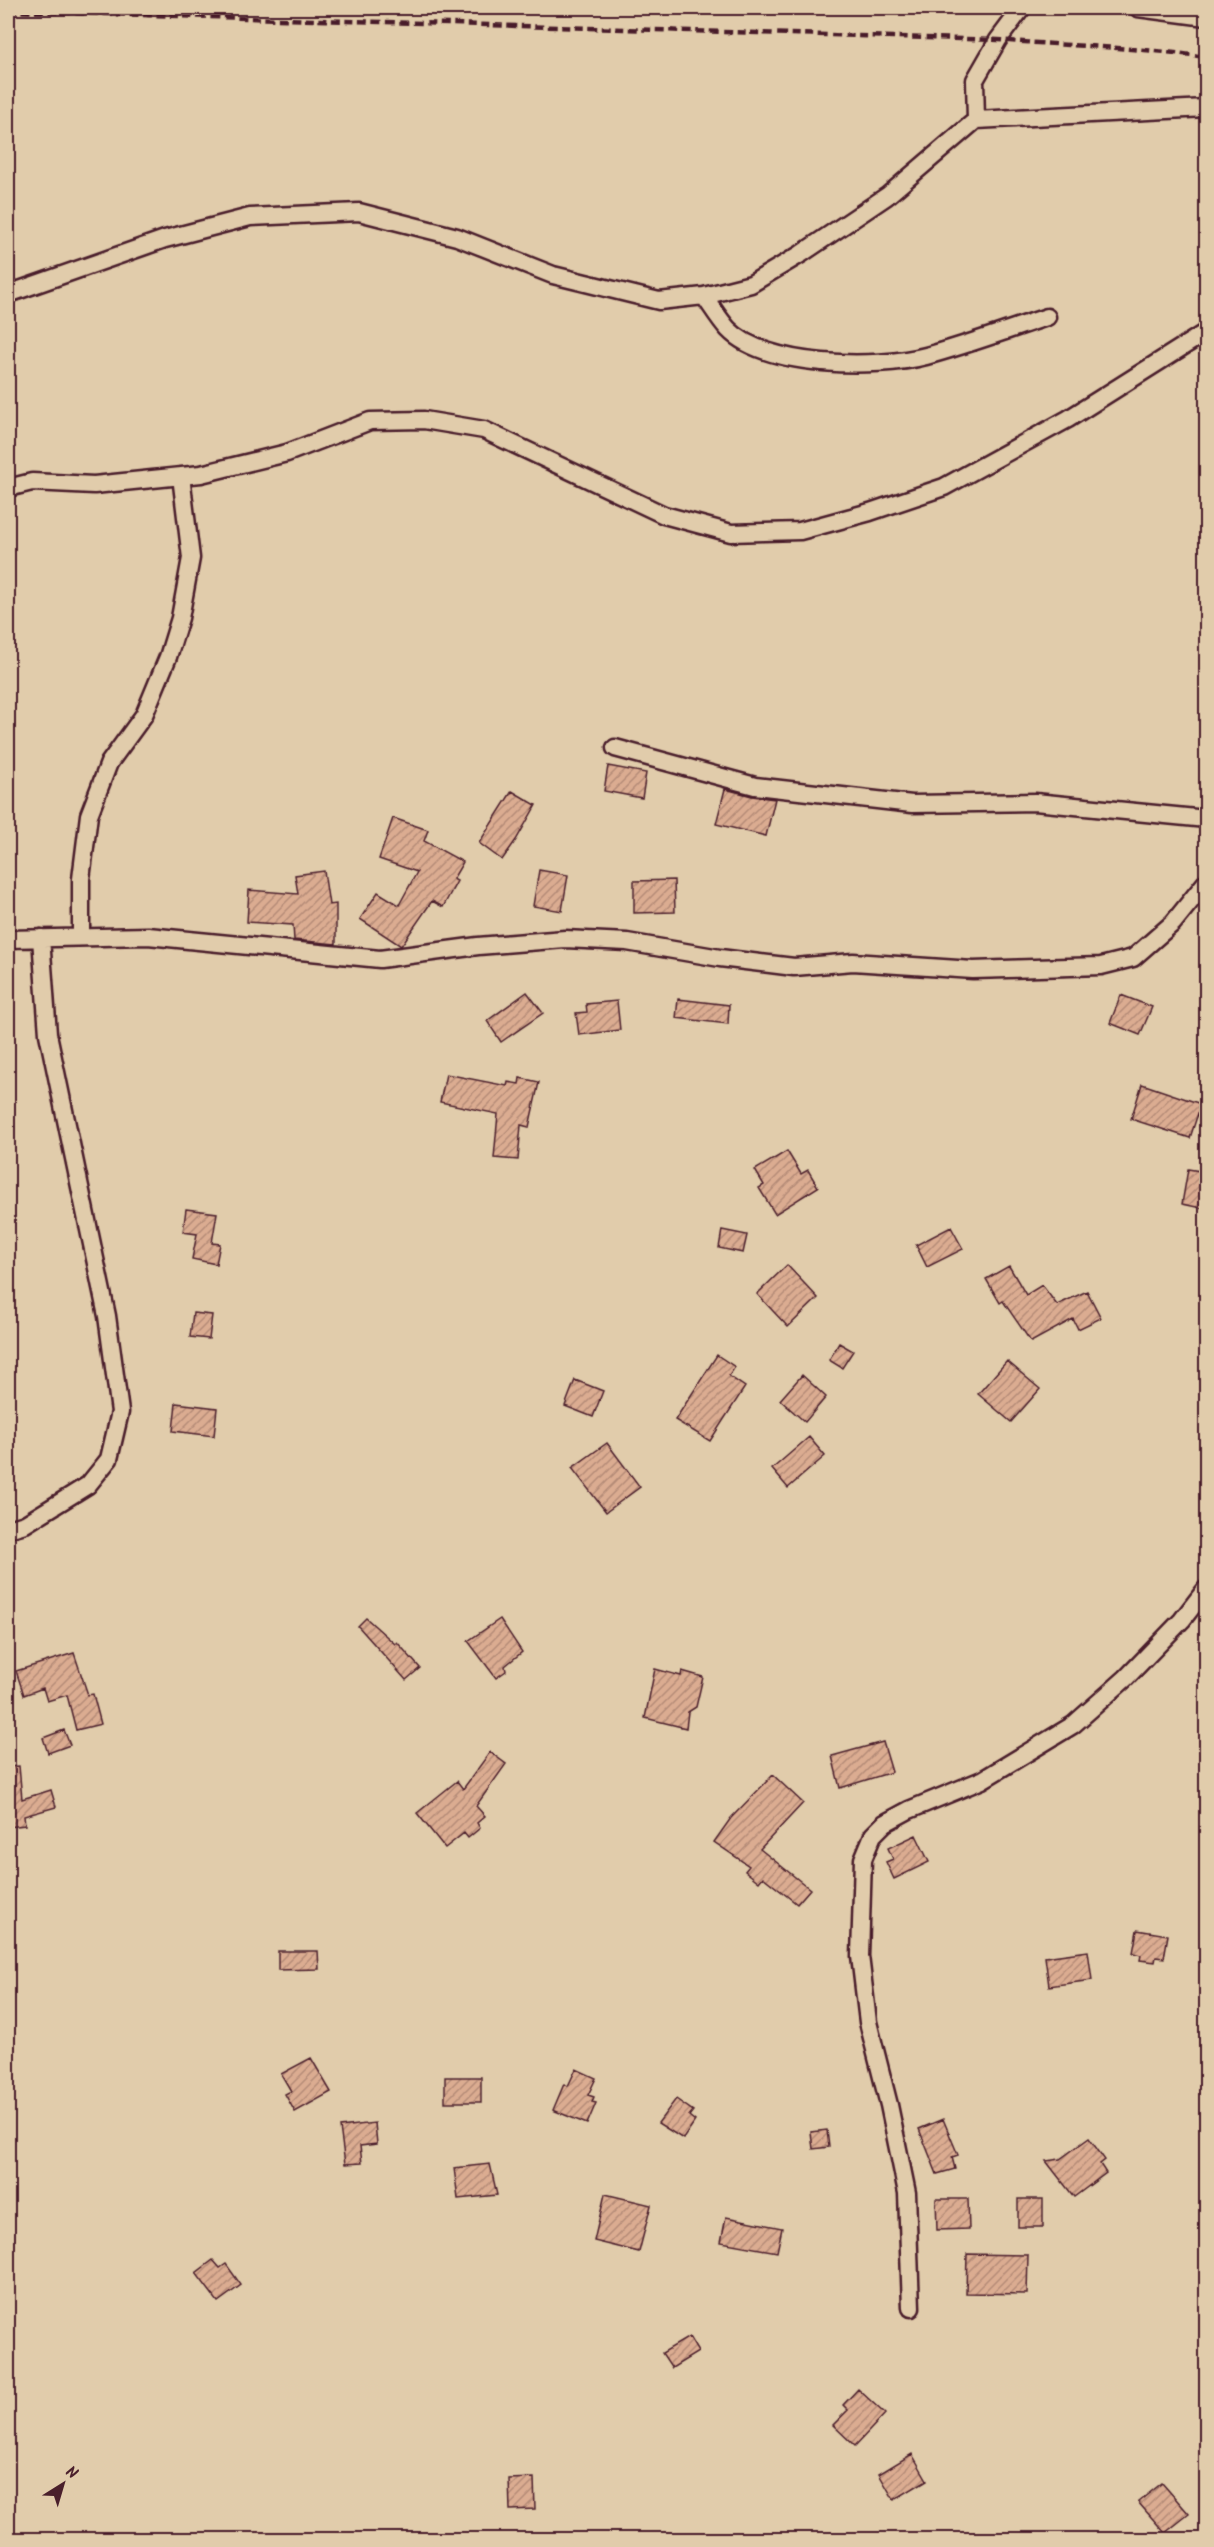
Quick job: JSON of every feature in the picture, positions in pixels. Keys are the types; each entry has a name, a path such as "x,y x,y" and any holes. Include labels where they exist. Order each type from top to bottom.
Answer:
{"street":[{"path":"976,120 975,80 998,40 1022,8"},
{"path":"1138,8 1206,17"},
{"path":"8,294 165,239 250,217 359,212 457,237 553,276 659,301 704,296 751,284 801,254 888,196 976,120 1206,108"},
{"path":"704,296 729,330 760,349 801,361 875,364 924,357 1047,316"},
{"path":"8,488 32,482 94,484 201,474 287,453 370,421 424,420 484,430 664,515 731,532 800,531 870,512 944,487 1068,419 1206,332"},
{"path":"81,937 81,879 89,815 109,764 144,715 168,657 180,618 191,558 181,476"},
{"path":"615,748 755,786 912,804 1035,802 1206,819"},
{"path":"8,939 148,936 380,959 478,946 565,939 627,942 720,958 794,967 853,962 973,970 1101,966 1133,958 1173,923 1206,882"},
{"path":"8,1529 25,1524 88,1485 109,1459 120,1412 107,1316 48,1034 42,938"},
{"path":"911,2308 907,2193 889,2105 868,2022 860,1956 863,1859 873,1834 885,1822 982,1780 1073,1725 1126,1678 1182,1620 1206,1589"}],"building":[{"path":"608,766 646,773 642,798 604,791"},
{"path":"725,789 775,799 766,836 716,824"},
{"path":"512,791 536,805 502,860 479,843"},
{"path":"393,818 428,830 424,841 463,862 453,879 457,881 443,907 432,901 401,946 360,919 378,892 399,905 417,872 379,859"},
{"path":"539,870 568,875 562,911 533,906"},
{"path":"324,871 329,905 336,904 336,944 294,940 293,925 247,922 249,890 298,894 295,875"},
{"path":"674,880 675,912 634,913 634,881"},
{"path":"527,992 543,1013 501,1042 487,1021"},
{"path":"1121,995 1152,1007 1140,1035 1110,1023"},
{"path":"678,999 729,1005 728,1024 676,1018"},
{"path":"617,1001 620,1030 579,1035 576,1013 587,1012 586,1004"},
{"path":"446,1074 507,1086 508,1082 519,1084 520,1078 539,1082 529,1127 521,1125 518,1160 494,1158 498,1114 440,1102"},
{"path":"1142,1084 1201,1104 1190,1138 1131,1119"},
{"path":"787,1151 801,1174 808,1170 818,1187 775,1214 759,1188 764,1185 755,1170"},
{"path":"1188,1169 1206,1172 1206,1209 1182,1204"},
{"path":"186,1209 217,1213 212,1243 220,1244 216,1264 192,1259 197,1234 183,1232"},
{"path":"951,1227 963,1249 927,1267 916,1245"},
{"path":"722,1230 747,1235 743,1253 719,1248"},
{"path":"787,1265 818,1298 788,1327 757,1294"},
{"path":"1009,1266 1026,1295 1042,1285 1057,1305 1087,1291 1101,1318 1078,1329 1073,1319 1031,1342 1003,1301 1000,1303 986,1279"},
{"path":"193,1313 212,1315 209,1339 190,1337"},
{"path":"839,1343 853,1351 842,1368 829,1360"},
{"path":"717,1355 735,1367 729,1376 745,1387 710,1441 675,1420"},
{"path":"1007,1361 1040,1389 1011,1422 978,1394"},
{"path":"802,1375 826,1397 805,1422 780,1400"},
{"path":"575,1380 603,1391 593,1417 565,1406"},
{"path":"176,1403 217,1408 214,1436 173,1431"},
{"path":"809,1437 825,1456 788,1488 772,1469"},
{"path":"607,1443 640,1487 606,1512 572,1468"},
{"path":"366,1618 395,1644 397,1642 420,1668 406,1680 358,1626"},
{"path":"500,1619 522,1652 505,1666 506,1671 496,1678 468,1641"},
{"path":"74,1653 88,1695 93,1694 101,1724 76,1730 67,1695 47,1701 43,1688 24,1695 16,1671"},
{"path":"655,1669 681,1676 682,1671 703,1677 696,1707 688,1712 686,1728 645,1718"},
{"path":"64,1730 70,1745 48,1753 43,1738"},
{"path":"883,1742 892,1772 840,1788 832,1756"},
{"path":"490,1752 506,1764 476,1806 485,1816 477,1823 480,1828 468,1838 464,1833 445,1848 417,1813 457,1781 463,1789"},
{"path":"19,1766 22,1799 51,1790 56,1807 24,1816 25,1825 8,1827 8,1767"},
{"path":"773,1775 803,1803 760,1849 810,1889 797,1904 763,1877 759,1882 745,1871 749,1866 714,1842 731,1818"},
{"path":"916,1835 929,1862 894,1879 886,1862 893,1859 888,1848"},
{"path":"1137,1930 1168,1935 1164,1958 1156,1957 1155,1962 1140,1960 1141,1955 1133,1953"},
{"path":"278,1951 318,1951 319,1969 278,1970"},
{"path":"1088,1951 1092,1980 1049,1986 1045,1957"},
{"path":"311,2058 331,2092 295,2112 285,2094 291,2091 281,2074"},
{"path":"576,2069 596,2078 588,2095 594,2097 592,2102 596,2103 587,2124 553,2110 564,2084 568,2086"},
{"path":"445,2077 481,2077 481,2102 445,2102"},
{"path":"676,2099 693,2111 689,2116 695,2121 683,2139 658,2123"},
{"path":"943,2119 958,2155 952,2157 955,2169 937,2174 919,2129"},
{"path":"375,2123 377,2144 360,2146 362,2163 345,2164 340,2127"},
{"path":"827,2130 829,2147 813,2149 811,2132"},
{"path":"1089,2138 1105,2160 1100,2164 1106,2173 1074,2197 1046,2161 1060,2159"},
{"path":"490,2164 497,2195 458,2199 454,2168"},
{"path":"605,2194 651,2205 639,2252 594,2241"},
{"path":"936,2199 968,2199 969,2229 937,2230"},
{"path":"1018,2199 1043,2199 1043,2227 1018,2227"},
{"path":"726,2217 782,2228 777,2252 721,2242"},
{"path":"967,2254 1028,2255 1027,2294 966,2293"},
{"path":"213,2260 220,2268 226,2264 241,2285 218,2302 196,2273"},
{"path":"689,2337 698,2352 672,2368 662,2353"},
{"path":"858,2389 885,2414 855,2446 833,2425 848,2410 843,2405"},
{"path":"912,2454 927,2480 894,2500 879,2474"},
{"path":"534,2478 535,2509 510,2510 509,2479"},
{"path":"1162,2483 1189,2514 1165,2533 1138,2502"}],"railway":[{"path":"8,11 998,40 1206,57"}]}
